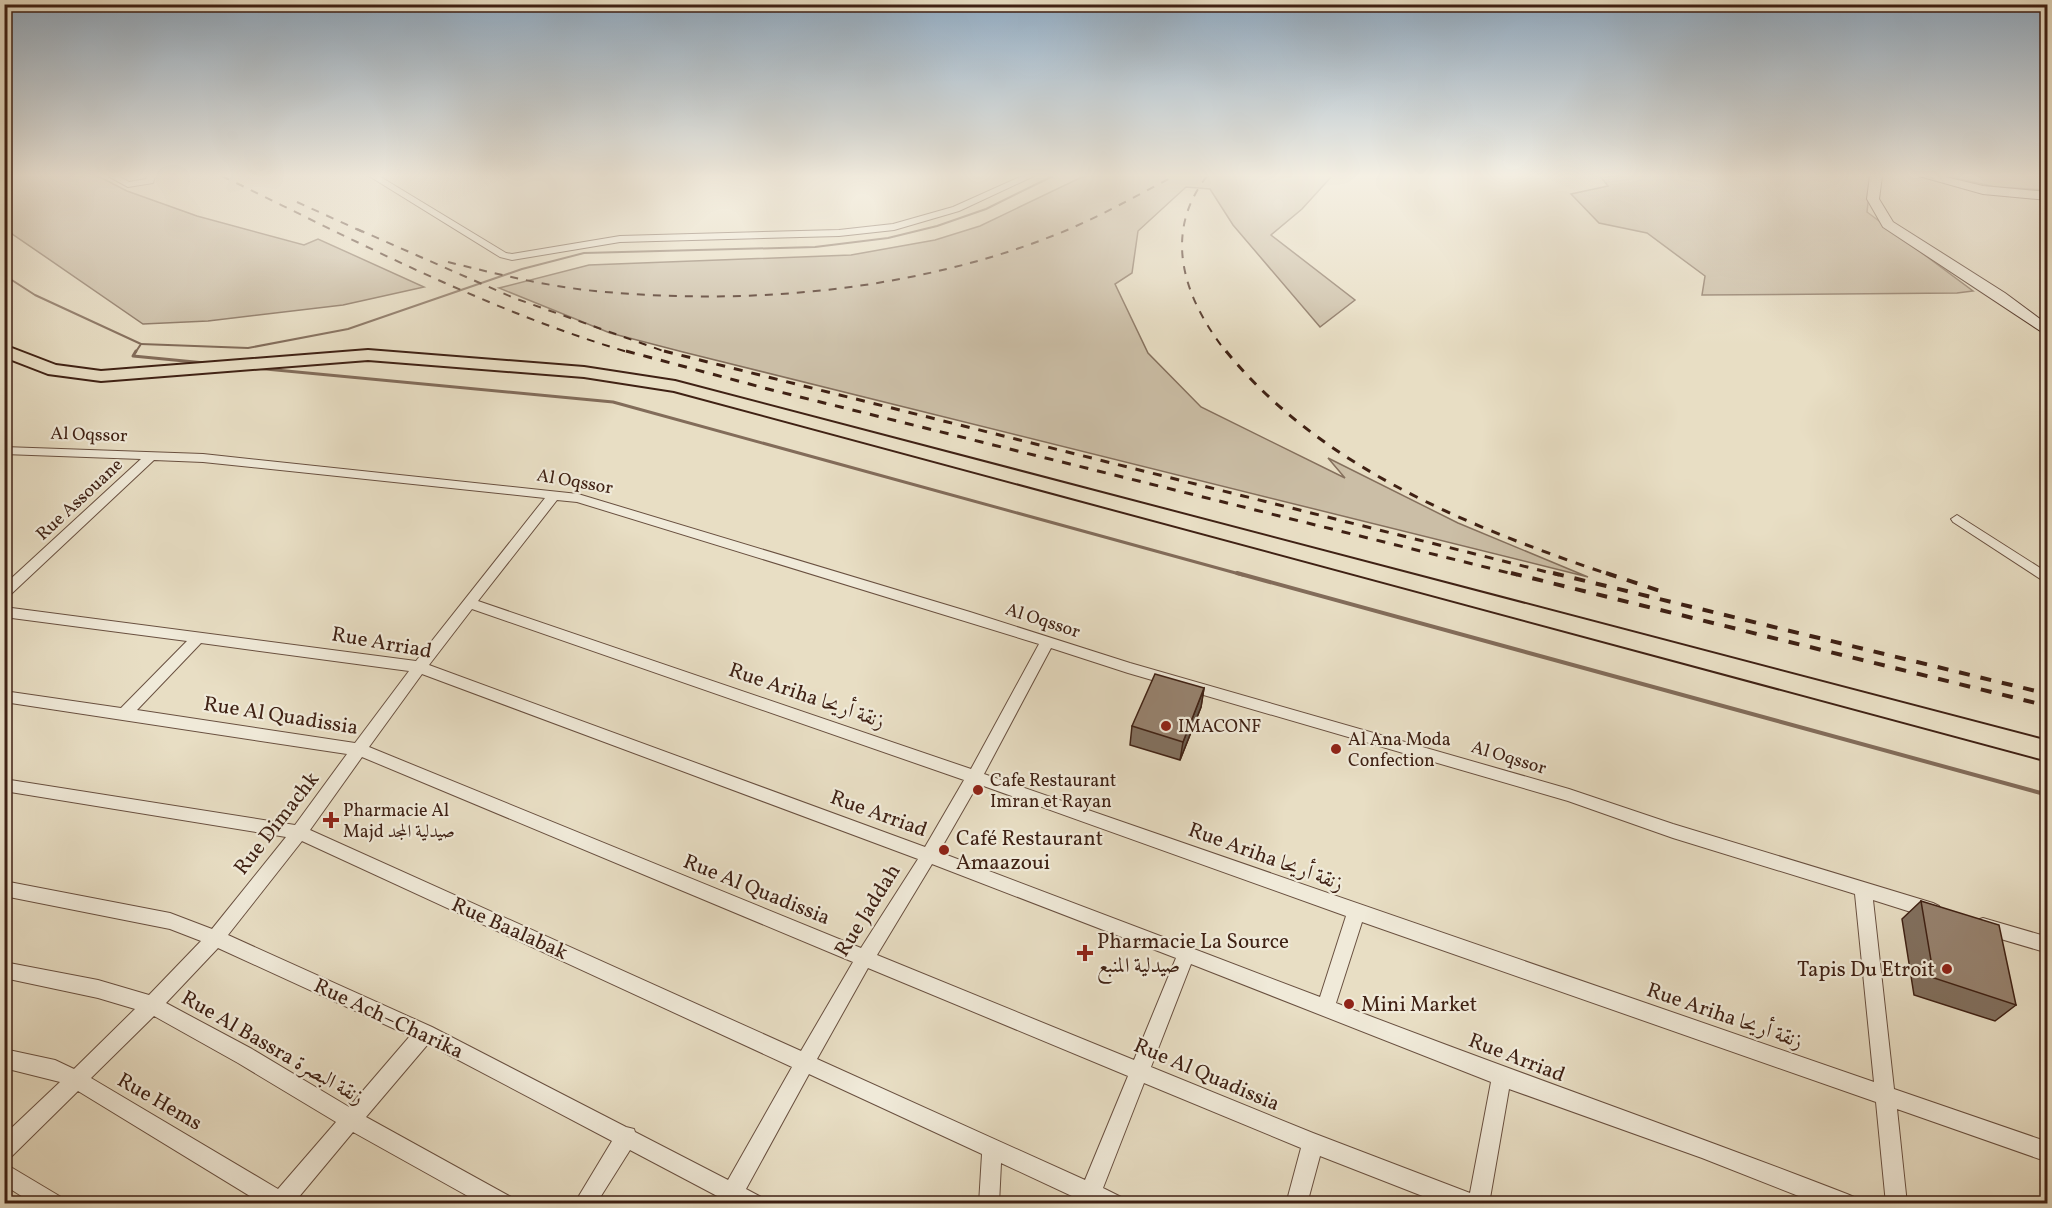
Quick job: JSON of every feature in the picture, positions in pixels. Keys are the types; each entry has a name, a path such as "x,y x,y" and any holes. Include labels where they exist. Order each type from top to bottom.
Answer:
{"main road":[{"path":"4,350 31,363 83,375 118,376 319,357 368,355 434,358 584,372 675,386 2048,751"}],"street":[{"path":"466,232 503,255 526,256 620,239 838,232"},
{"path":"1901,232 2000,296 2048,332"},
{"name":"Al Oqssor","path":"4,450 203,458 315,468 578,498 1182,684 1400,744 1569,795 1673,831 1948,916"},
{"name":"Rue Assouane","path":"4,592 151,456"},
{"name":"Rue Dimachk","path":"4,1150 152,1005 215,938 299,832 419,667 554,496"},
{"path":"1957,519 2048,580"},
{"name":"Rue Ariha زنقة أريحا","path":"469,603 973,776 1356,912 2048,1152"},
{"name":"Rue Arriad","path":"4,612 419,667 1187,951 1502,1077 1702,1148 1847,1203"},
{"path":"124,714 198,637"},
{"name":"Rue Jaddah","path":"729,1198 865,958 929,855 1017,702 1048,641"},
{"name":"Rue Al Quadissia","path":"4,696 360,750 1313,1143 1471,1203"},
{"name":"Rue Baalabak","path":"4,785 299,832 1114,1203"},
{"name":"Rue Ach–Charika","path":"4,888 170,921 215,938 425,1033 627,1136 729,1198 754,1203"},
{"path":"1863,888 1897,1203"},
{"path":"1326,1007 1356,912"},
{"path":"1970,922 2048,945"},
{"path":"1091,1192 1187,951"},
{"name":"Rue Al Bassra زنقة البصرة","path":"4,970 98,989 152,1005 245,1056 349,1119 504,1203"},
{"path":"281,1203 349,1119 425,1033"},
{"name":"Rue Hems","path":"4,1058 34,1064 77,1080 281,1203"},
{"path":"1478,1203 1502,1077"},
{"path":"584,1203 627,1136"},
{"path":"1296,1203 1313,1143"},
{"path":"989,1203 992,1149"},
{"path":"4,1173 54,1203"}],"shaded area":[{"path":"10,232 257,232 304,245 318,239 424,287 343,305 208,321 143,324"},
{"path":"960,232 1138,232 1132,273 1115,284 1148,353 1201,407 1345,478 1328,458 1458,523 1588,577 610,333 499,288 589,265 851,255 935,240"},
{"path":"1239,232 1274,232 1271,235 1355,300 1320,327"},
{"path":"1644,232 1894,232 1973,291 1702,295 1705,276"}],"building":[{"name":"IMACONF","path":"1155,674 1204,688 1183,742 1132,726"},
{"path":"1921,901 1999,925 2016,1005 1934,978"}],"waterway":[{"path":"141,344 248,348 348,329 522,269 584,253 815,247 888,238 911,232"},
{"path":"4,275 35,295 141,344"},
{"path":"135,353 141,344"},
{"path":"136,351 133,356 205,363"},
{"path":"255,368 613,402 1243,575"},
{"path":"1237,573 2048,795"}],"railway":[{"path":"339,232 474,296 578,336 631,353"},
{"path":"365,232 514,298 669,353"},
{"path":"448,262 558,286 595,291 653,295 772,295 890,281 948,269 1005,253 1062,232"},
{"path":"1184,232 1184,267 1190,289 1212,333 1227,353"},
{"path":"626,351 768,389 1517,575"},
{"path":"664,351 1559,575"},
{"path":"1226,351 1264,393 1307,429 1353,461 1402,490 1506,537 1611,575"},
{"path":"1511,573 2048,706"},
{"path":"1553,573 2048,694"},
{"path":"1606,573 1660,591"}],"place":[{"name":"IMACONF","path":"1166,726"},
{"name":"Al Ana Moda Confection","path":"1336,749"},
{"name":"Cafe Restaurant Imran et Rayan","path":"978,790"},
{"name":"Pharmacie Al Majd صيدلية المجد","path":"331,820"},
{"name":"Café Restaurant Amaazoui","path":"944,850"},
{"name":"Pharmacie La Source صيدلية المنبع","path":"1085,953"},
{"name":"Tapis Du Etroit","path":"1947,969"},
{"name":"Mini Market","path":"1349,1004"}]}
